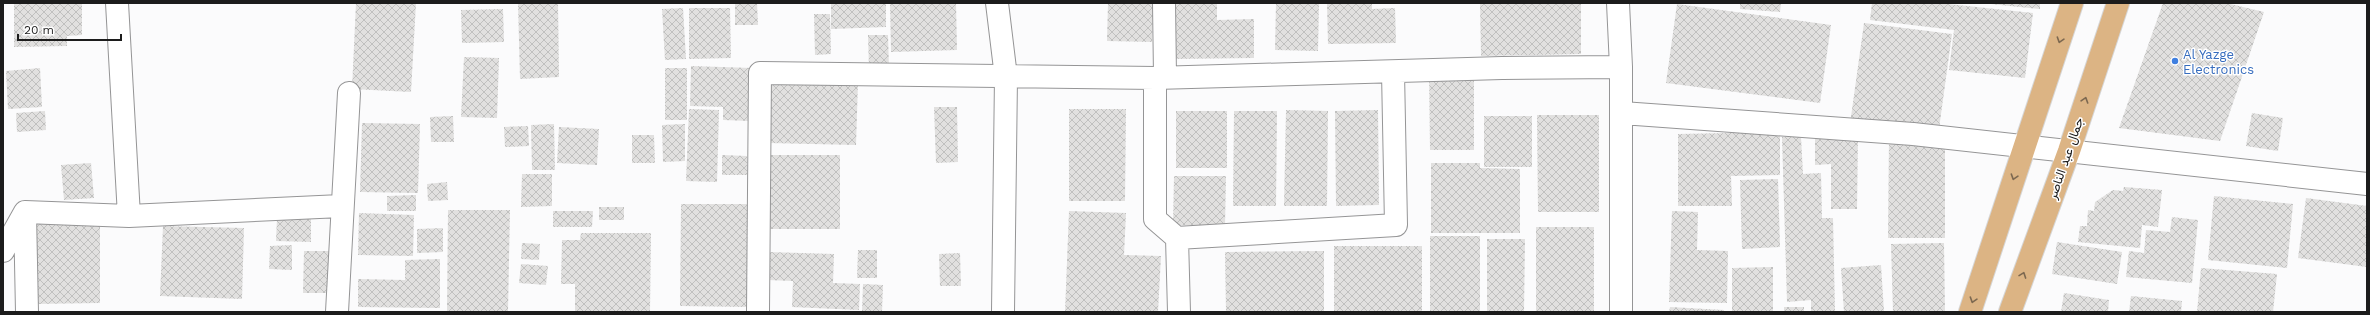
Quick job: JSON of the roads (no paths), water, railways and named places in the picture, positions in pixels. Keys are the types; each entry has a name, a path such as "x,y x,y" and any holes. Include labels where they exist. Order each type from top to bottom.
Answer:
{"main road":[{"path":"1970,312 2072,3"},
{"name":"جمال عبد الناصر","path":"2010,312 2069,151 2118,3"}],"street":[{"path":"117,3 129,216"},
{"path":"997,3 1006,77 1003,312"},
{"path":"1164,3 1155,219 1177,238 1396,226 1393,72"},
{"path":"1618,3 1622,113 1621,312"},
{"path":"758,312 760,74 1160,77 1502,68 1621,68"},
{"path":"337,312 341,206 349,92"},
{"path":"1622,113 1913,134 2367,184"},
{"path":"25,212 129,216 341,206"},
{"path":"3,251 25,212"},
{"path":"25,212 27,312"},
{"path":"1177,238 1180,312"}],"place":[{"name":"Al Yazge Electronics","path":"2175,61"}]}
